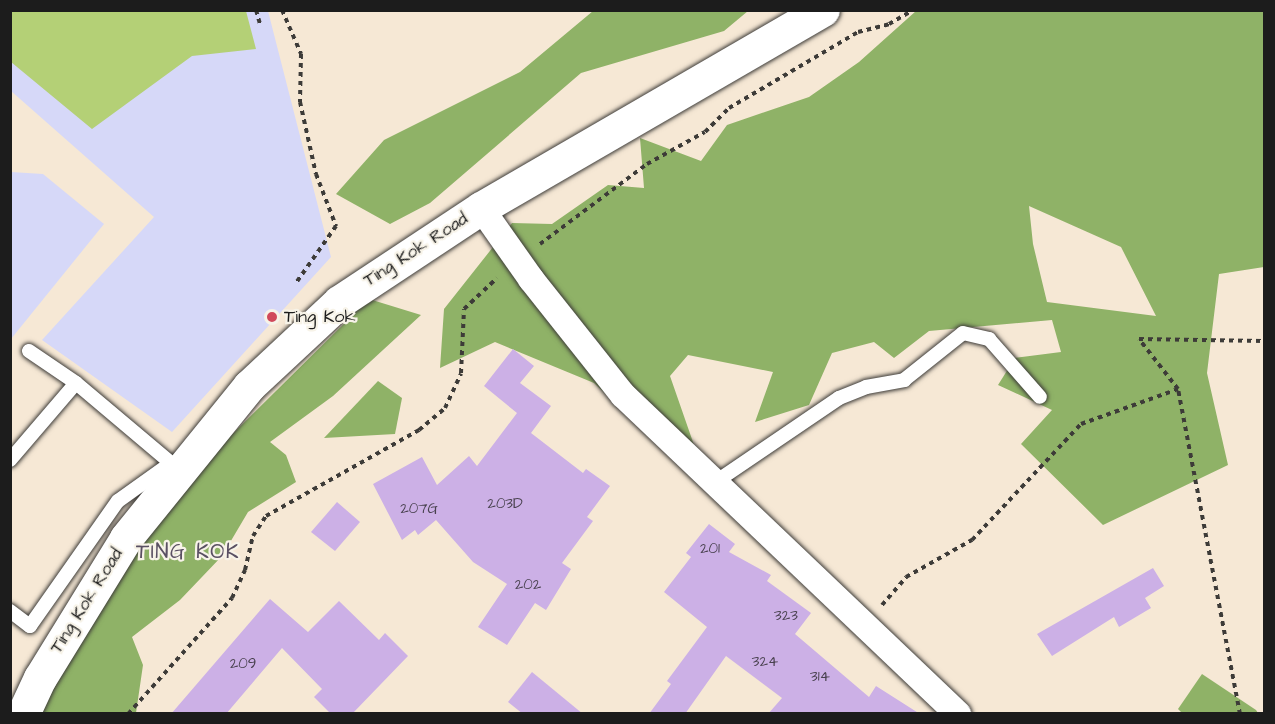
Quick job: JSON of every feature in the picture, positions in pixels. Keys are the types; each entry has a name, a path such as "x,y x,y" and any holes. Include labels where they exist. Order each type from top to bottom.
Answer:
{"main road":[{"name":"Ting Kok Road","path":"23,714 40,678 126,538 175,466 249,386 339,302 481,208 823,10"}],"street":[{"path":"481,208 518,260 623,395 958,714"}],"lane":[{"path":"714,483 839,398 854,391 903,380 963,333 989,339 1040,397"},
{"path":"10,611 30,626 118,501 175,466 76,383 29,351"},
{"path":"10,460 76,383"}],"path":[{"path":"256,10 260,24"},
{"path":"282,10 301,54 300,102 316,174 336,226 296,284"},
{"path":"128,714 232,598 245,570 253,536 266,516 419,430 445,408 461,373 464,309 518,260 647,165 705,132 729,108 858,32 889,24 913,10"},
{"path":"1240,714 1178,389 1139,339 1264,341"},
{"path":"865,623 906,577 972,540 1081,424 1178,389"}],"shaded area":[{"path":"11,11 268,11 331,257 172,432 42,340 154,217 11,91"},
{"path":"11,172 43,174 104,224 11,339"}],"green space":[{"path":"10,11 246,11 256,49 192,56 92,129 11,62"},
{"path":"593,11 748,11 724,31 581,73 430,203 390,224 336,194 384,140 520,72"},
{"path":"916,11 1264,11 1264,267 1219,274 1207,373 1228,465 1103,525 1021,444 1052,410 998,385 1015,358 1061,352 1052,320 929,331 894,358 874,342 832,353 809,405 755,422 773,372 688,355 670,376 694,445 685,469 594,383 495,342 440,368 444,309 512,223 552,224 608,185 644,188 640,138 701,161 727,125 809,97 859,62","holes":["1029,206 1121,247 1156,316 1047,302 1033,244"]},
{"path":"369,299 421,315 333,396 270,442 286,455 296,482 248,512 222,556 180,600 132,637 143,665 136,713 34,713 79,618 101,611 114,583 188,478"},
{"path":"378,381 402,398 395,434 324,438"},
{"path":"1202,674 1258,713 1182,713 1178,709"}],"building":[{"path":"513,349 534,366 520,383 551,406 531,433 583,473 586,469 610,486 587,517 593,521 562,563 571,569 546,610 535,603 507,645 478,627 507,584 473,562 436,520 418,535 415,530 402,540 373,484 422,457 437,485 469,456 477,466 517,413 484,386"},
{"path":"337,502 360,522 335,551 311,532"},
{"path":"709,524 735,544 729,552 771,575 767,581 811,613 795,634 869,697 876,686 920,714 768,714 782,698 726,656 685,714 649,714 671,684 667,681 707,627 664,592 691,557 686,553"},
{"path":"1153,568 1164,586 1145,598 1151,608 1119,627 1114,617 1052,656 1037,634"},
{"path":"270,599 308,632 339,601 379,640 385,633 408,656 352,714 331,714 314,697 322,689 282,648 226,714 171,714"},
{"path":"532,672 583,714 523,714 508,702"}],"place":[{"name":"Ting Kok","path":"272,317"}],"district":[{"name":"TING KOK","path":"188,552"}]}
